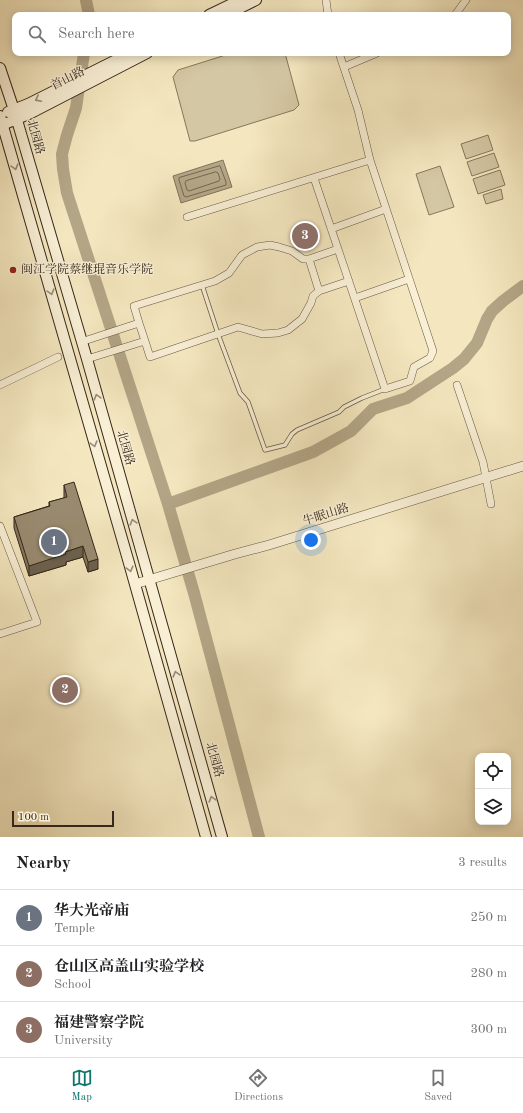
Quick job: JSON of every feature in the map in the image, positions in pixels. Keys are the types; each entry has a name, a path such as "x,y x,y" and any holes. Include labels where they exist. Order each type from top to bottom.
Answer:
{"main road":[{"path":"215,12 240,0"},
{"path":"231,12 256,0"},
{"name":"首山路","path":"15,114 29,114 71,93 91,77 125,56"},
{"name":"首山路","path":"1,121 15,114 28,104 73,81 91,77 140,56"},
{"name":"北园路","path":"0,68 86,340 87,359 222,837"},
{"path":"1,121 206,837"},
{"path":"125,550 140,546"},
{"path":"145,621 160,617"}],"street":[{"path":"326,0 328,12"},
{"path":"456,12 466,0"},
{"path":"314,178 385,389 410,381 414,367 430,358 433,351 370,160 358,110 340,56"},
{"path":"344,67 369,56"},
{"path":"187,217 370,160"},
{"path":"331,229 386,209"},
{"path":"338,249 309,259 303,259 292,251 274,245 257,247 242,255 229,273 215,281 134,306 150,358 238,327 265,334 278,333 288,330 302,319 311,303 313,296 320,291 349,281"},
{"path":"309,259 320,291"},
{"path":"355,298 409,279"},
{"path":"86,340 139,323"},
{"path":"87,359 145,341"},
{"path":"0,385 58,356"},
{"path":"457,385 483,462 491,504"},
{"name":"牛眠山路","path":"134,584 269,545 523,466"},
{"path":"0,526 37,622 0,634"}],"lane":[{"path":"202,285 240,393 248,402 265,450 285,445 292,434 298,430 339,412 344,407 362,398 385,389"}],"shaded area":[{"path":"222,56 286,56 299,105 294,110 195,141 190,141 173,77 178,70"},
{"path":"488,135 493,150 466,159 461,144"},
{"path":"494,153 499,167 472,176 467,162"},
{"path":"440,166 454,207 429,215 416,174"},
{"path":"500,170 505,185 478,194 473,179"},
{"path":"501,189 503,199 486,204 483,195"}],"water":[{"path":"223,160 232,187 181,203 173,176"}],"building":[{"path":"74,482 98,559 88,562 83,546 65,552 66,554 29,566 14,517 50,506 49,502 67,497 64,485"}],"waterway":[{"path":"86,0 88,12"},
{"path":"84,56 76,108 62,154 67,193 168,504 194,593 259,837"},
{"path":"168,504 313,452 351,431 373,409 407,398 453,368 464,359 477,343 492,311 523,286"}],"place":[{"name":"福建警察学院","path":"305,236"},
{"name":"闽江学院蔡继琨音乐学院","path":"13,270"},
{"name":"华大光帝庙","path":"54,542"},
{"name":"仓山区高盖山实验学校","path":"65,690"}]}
